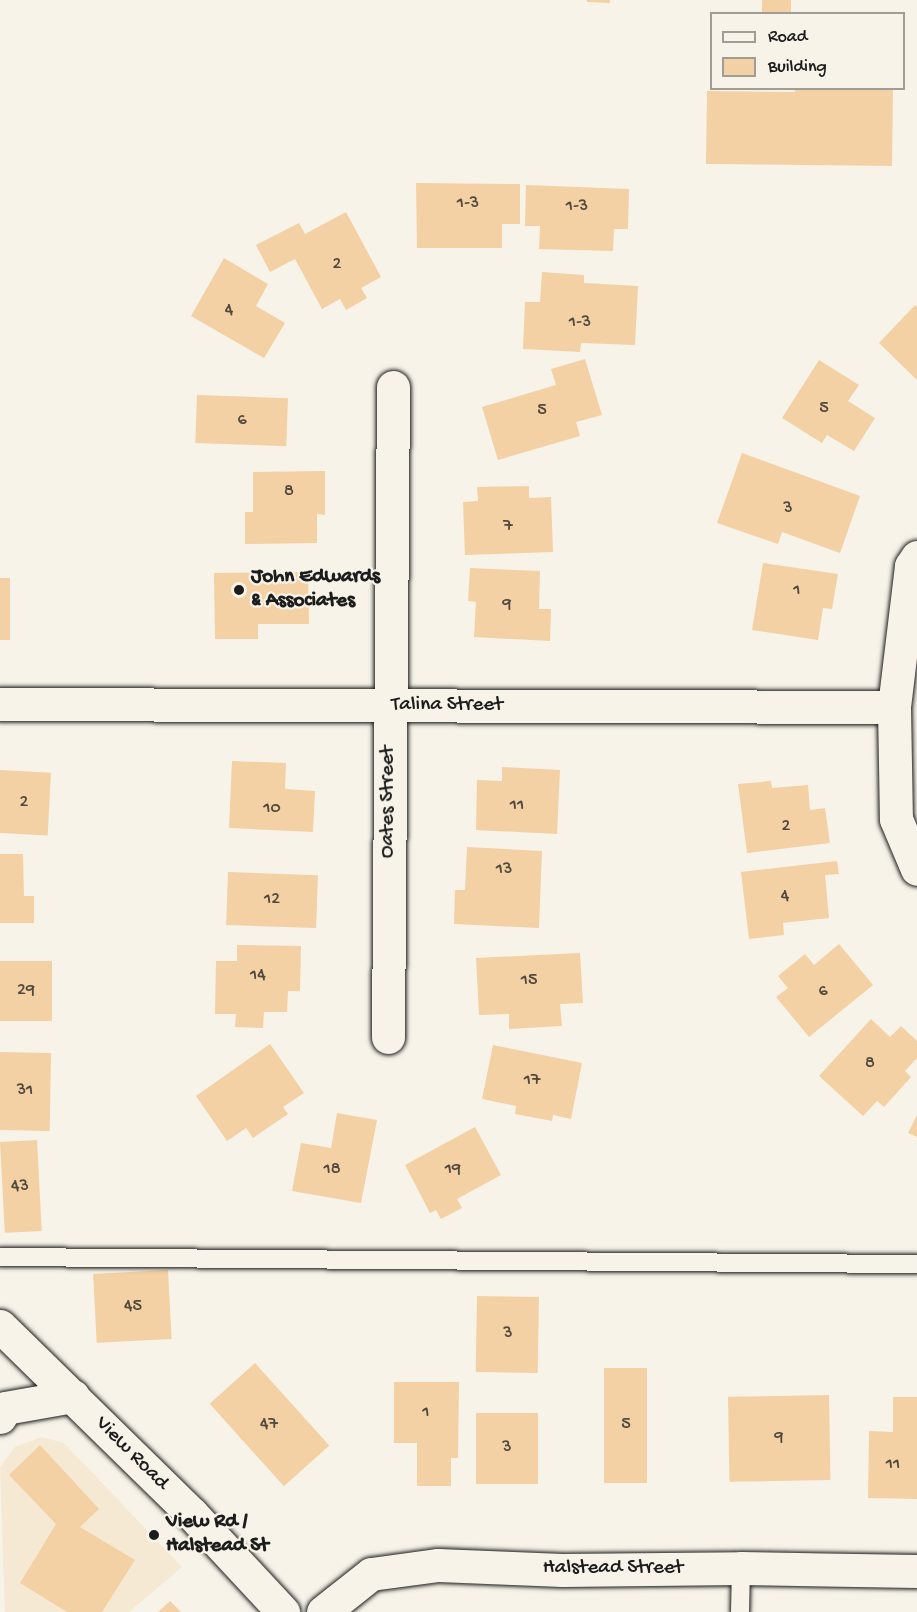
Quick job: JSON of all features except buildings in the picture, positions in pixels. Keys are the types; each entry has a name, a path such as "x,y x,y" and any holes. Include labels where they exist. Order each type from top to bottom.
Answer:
{"street":[{"name":"Oates Street","path":"388,1037 393,387"},
{"path":"917,557 911,566 894,707 896,819 917,869"},
{"name":"Talina Street","path":"0,704 894,707"},
{"name":"View Road","path":"0,1326 192,1514 283,1612"},
{"path":"0,1417 5,1408 73,1396"},
{"name":"Halstead Street","path":"323,1612 371,1574 438,1565 561,1570 741,1568 917,1571"}],"lane":[{"path":"0,1257 917,1264"},
{"path":"740,1612 741,1568"}],"shaded area":[{"path":"42,1437 64,1443 182,1567 129,1612 5,1612 0,1467 15,1447"}],"place":[{"name":"John Edwards & Associates","path":"239,590"},
{"name":"View Rd / Halstead St","path":"154,1535"}]}
